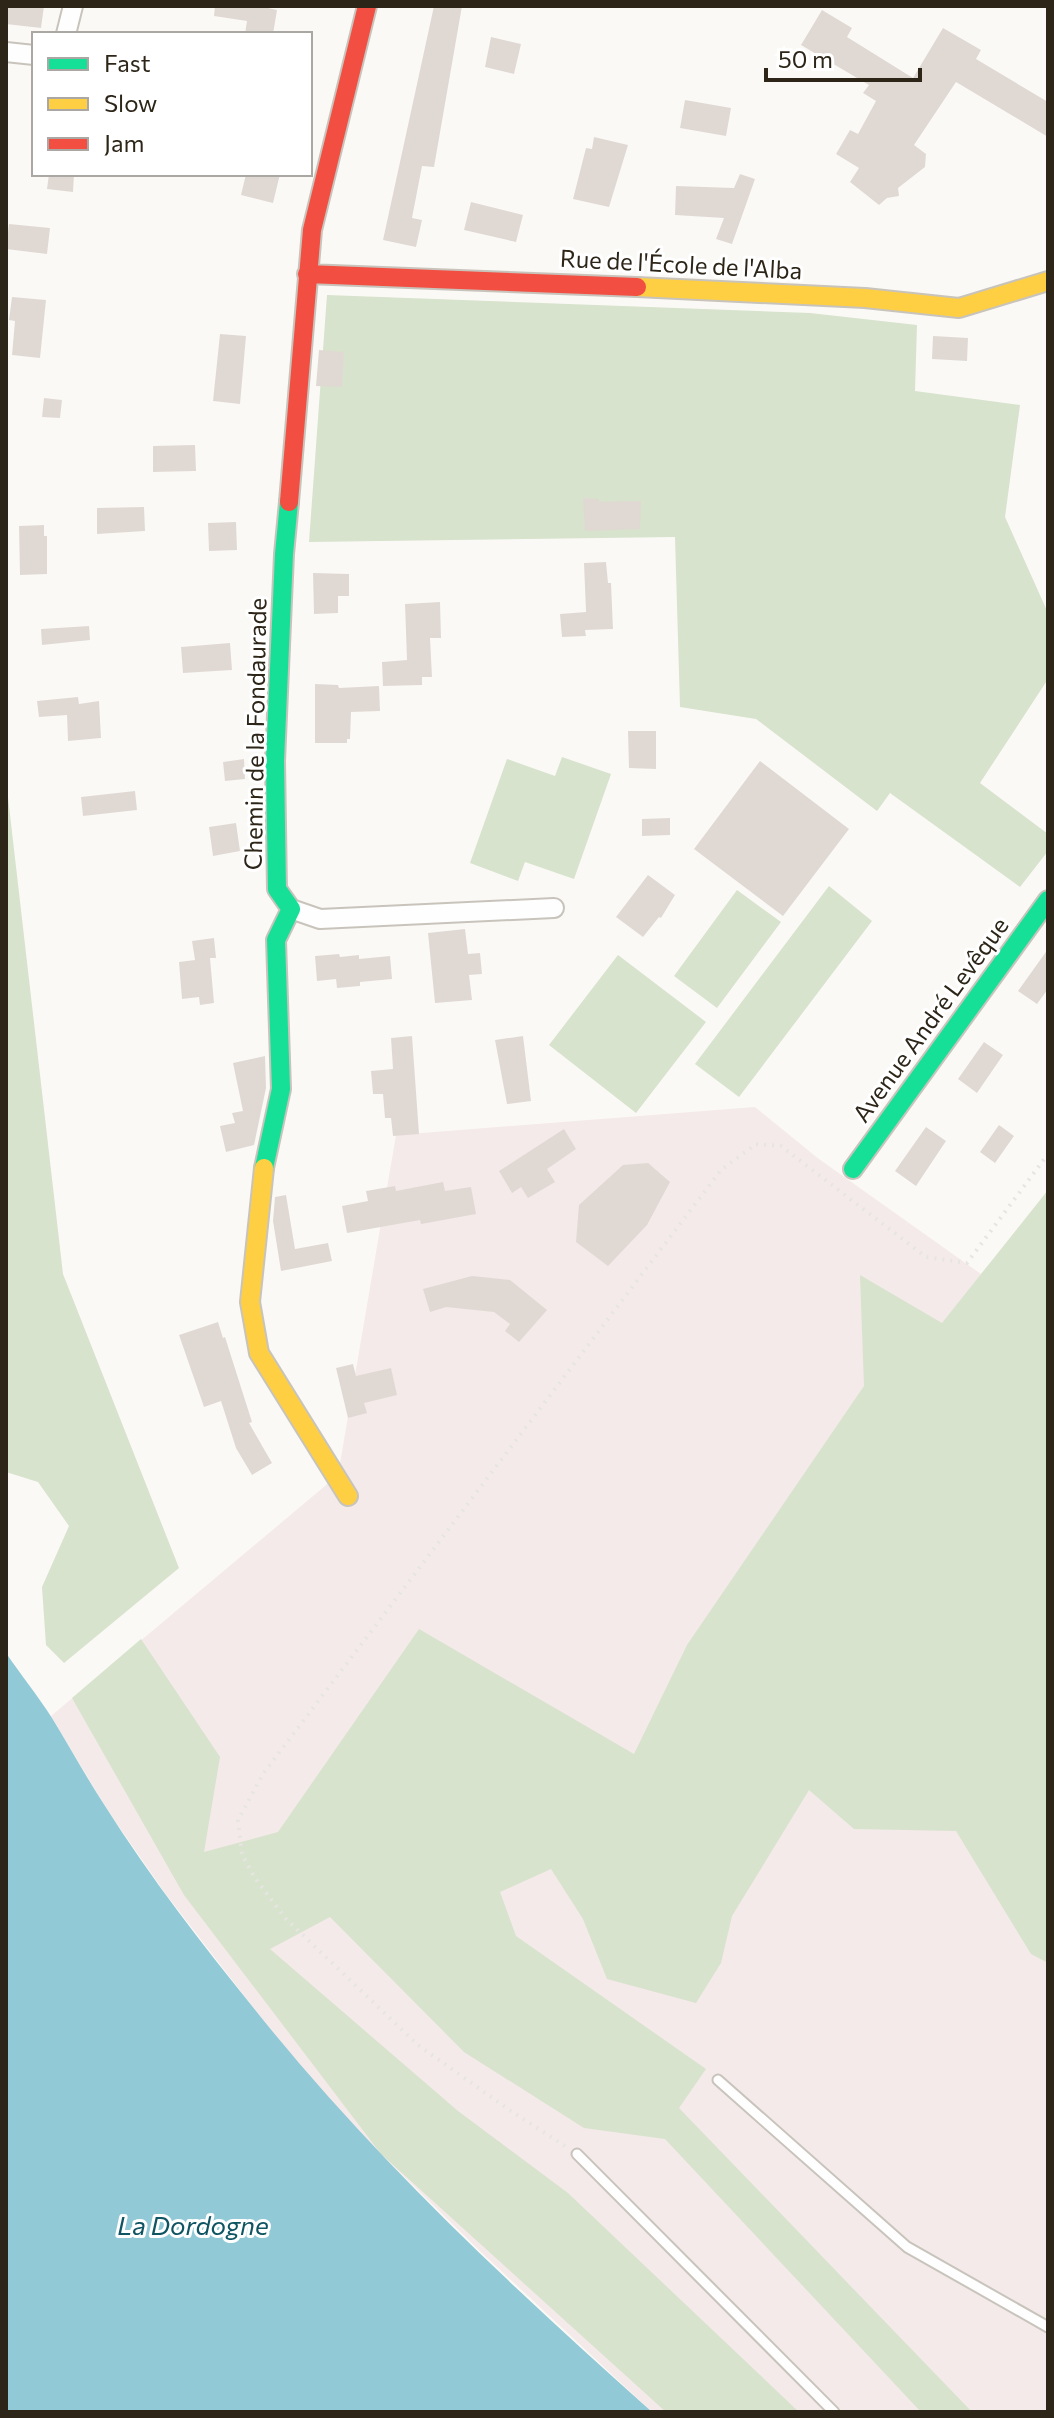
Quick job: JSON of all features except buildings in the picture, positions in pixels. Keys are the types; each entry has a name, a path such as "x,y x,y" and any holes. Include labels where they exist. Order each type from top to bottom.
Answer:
{"street":[{"path":"66,32 73,6"},
{"name":"Chemin de la Fondaurade","path":"291,909 277,889 275,761 284,554 307,274 312,230 367,6"},
{"path":"6,52 32,55"},
{"name":"Rue de l'École de l'Alba","path":"307,274 726,290 865,298 959,308 1048,281"},
{"name":"Avenue André Levêque","path":"853,1169 1048,900"},
{"path":"348,1496 259,1353 250,1302 262,1179 281,1089 276,940 291,909 320,919 554,908"}],"lane":[{"path":"718,2080 907,2247 1048,2327"},
{"path":"577,2154 834,2412"}],"path":[{"path":"577,2154 418,2045 286,1919 242,1855 238,1820 263,1774 721,1170 756,1144 781,1146 926,1257 967,1263 1048,1154"}],"shaded area":[{"path":"755,1107 819,1159 981,1274 1048,1198 1048,2412 652,2412 482,2253 319,2088 165,1893 106,1808 51,1716 338,1475 396,1135"}],"green space":[{"path":"327,295 810,313 917,325 915,391 1020,405 1005,517 1048,613 1048,679 980,783 1048,834 1048,851 1020,887 890,793 877,811 756,719 680,707 675,537 309,542"},
{"path":"562,757 611,774 574,879 525,862 518,881 470,863 507,759 555,776"},
{"path":"6,780 63,1274 179,1568 64,1663 46,1645 42,1587 69,1526 38,1482 6,1472"},
{"path":"829,886 872,921 739,1097 695,1064"},
{"path":"737,890 781,922 717,1008 674,976"},
{"path":"618,955 706,1022 636,1113 549,1045"},
{"path":"1048,1190 1048,1963 1031,1954 956,1831 854,1829 809,1790 732,1916 721,1963 696,2003 607,1979 583,1919 551,1869 500,1892 516,1936 706,2069 679,2108 972,2412 921,2412 665,2139 584,2128 464,2052 330,1917 270,1949 458,2111 568,2193 799,2412 666,2412 381,2154 184,1895 72,1698 141,1639 220,1757 204,1852 278,1832 419,1629 634,1754 687,1645 864,1386 860,1275 942,1323"}],"water":[{"name":"La Dordogne","path":"6,1653 47,1710 98,1795 160,1887 304,2069 448,2222 652,2412 6,2412"}],"traffic: fast":[{"path":"264,1168 281,1089 276,940 291,909 277,889 275,761 289,502"},
{"path":"853,1169 1048,900"}],"traffic: slow":[{"path":"637,287 865,298 959,308 1048,281"},
{"path":"264,1168 250,1302 259,1353 348,1496"}],"traffic: jam":[{"path":"289,502 312,230 367,6"},
{"path":"307,274 637,287"}]}
